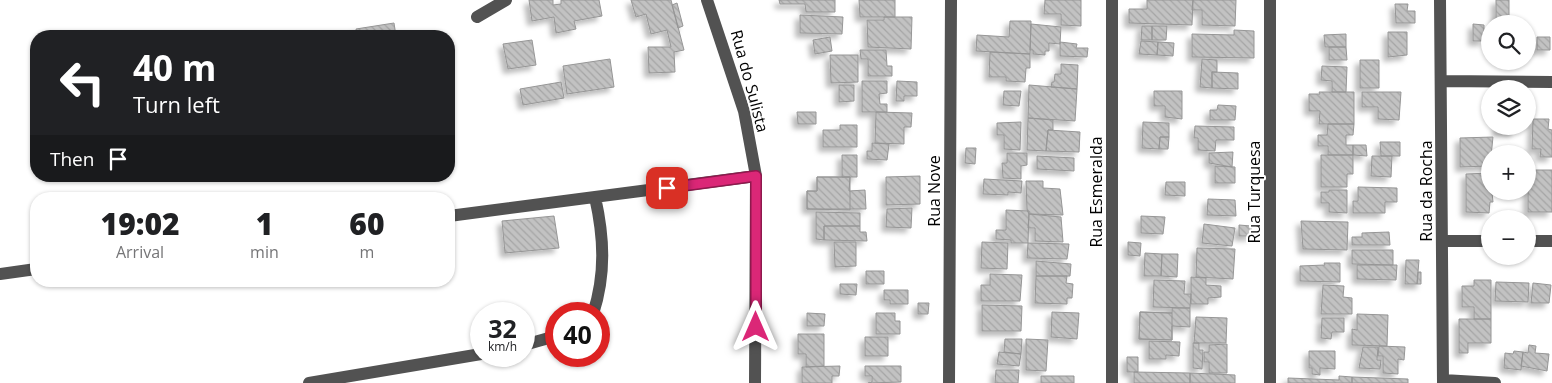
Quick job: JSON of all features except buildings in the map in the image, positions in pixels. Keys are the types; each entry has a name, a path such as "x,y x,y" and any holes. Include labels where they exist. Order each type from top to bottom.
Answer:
{"street":[{"path":"477,16 506,0"},
{"name":"Rua do Sulista","path":"707,0 744,111 756,176 755,383"},
{"name":"Rua Nove","path":"949,383 951,0"},
{"name":"Rua Esmeralda","path":"1112,0 1112,383"},
{"name":"Rua Turquesa","path":"1270,0 1270,383"},
{"name":"Rua da Rocha","path":"1440,0 1443,382"},
{"path":"1442,81 1552,82"},
{"path":"455,215 756,176"},
{"path":"596,197 602,231 603,276 596,302"},
{"path":"1442,241 1481,241"},
{"path":"1536,241 1552,241"},
{"path":"0,274 30,270"},
{"path":"309,383 470,356"},
{"path":"1443,382 1495,383"}],"route":[{"path":"667,188 756,176 756,327"}]}
